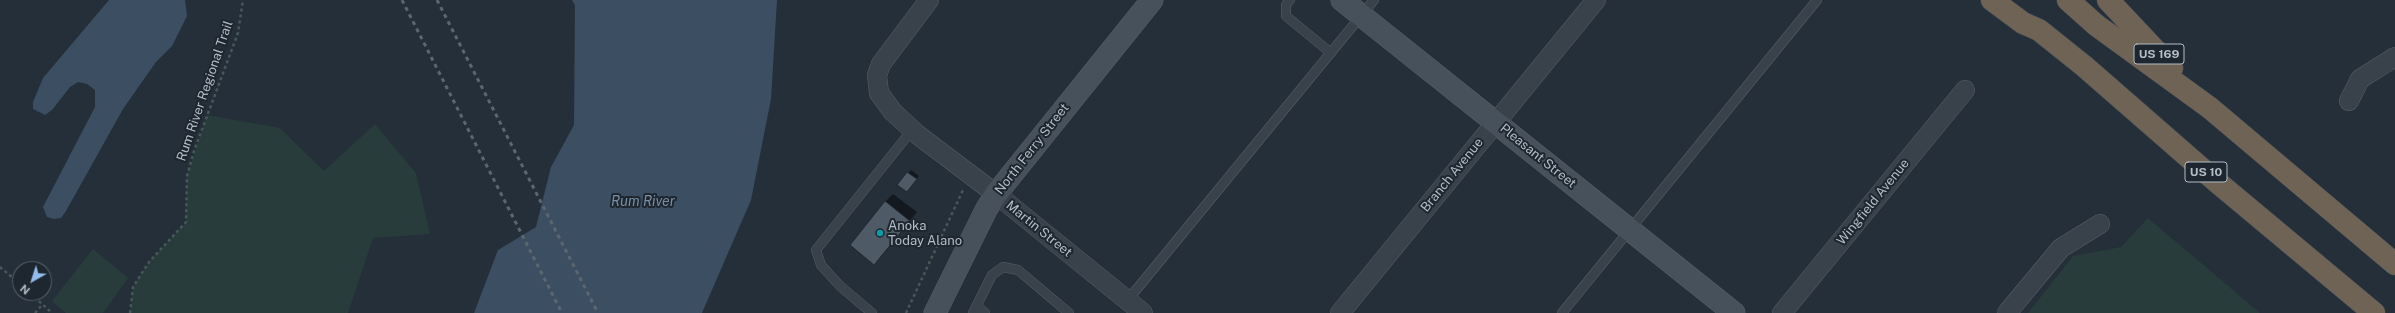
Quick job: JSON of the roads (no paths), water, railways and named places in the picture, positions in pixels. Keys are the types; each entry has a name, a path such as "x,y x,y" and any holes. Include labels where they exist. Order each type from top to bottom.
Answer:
{"highway":[{"path":"1992,0 2023,23 2039,30"},
{"name":"US 10","path":"2014,0 2032,15 2039,30 2374,313"},
{"path":"2068,0 2096,25 2210,108 2395,264"},
{"name":"US 169","path":"2108,0 2210,108"}],"street":[{"name":"Martin Street","path":"929,0 881,64 877,75 879,94 893,112 912,130 996,194 1143,313"},
{"name":"North Ferry Street","path":"935,313 976,229 996,194 1152,0"},
{"name":"Pleasant Street","path":"1342,0 1368,8 1496,121 1629,230 1734,313"},
{"name":"Branch Avenue","path":"1340,313 1596,0"},
{"path":"2349,102 2360,79 2395,57"},
{"name":"Wingfield Avenue","path":"1782,313 1965,90"},
{"path":"2007,313 2061,248 2100,224"}],"lane":[{"path":"1290,0 1286,6 1286,16 1331,53"},
{"path":"1562,313 1817,0"},
{"path":"1127,301 1368,8"},
{"path":"872,313 840,286 821,265 816,250 912,130"},
{"path":"986,313 975,310 992,275 1003,267 1018,270 1069,313"}],"water":[{"path":"109,0 185,0 187,16 172,46 156,62 123,109 66,211 61,218 54,219 47,217 43,207 95,107 95,90 87,84 78,82 70,87 52,110 45,115 33,109 33,102 43,78"},
{"name":"Rum River","path":"572,0 777,0 771,99 751,200 702,313 474,313 498,250 536,227 551,167 574,125 575,5"}],"railway":[{"path":"402,0 562,313"},
{"path":"437,0 598,313"}],"place":[{"name":"Anoka Today Alano","path":"880,233"}]}
